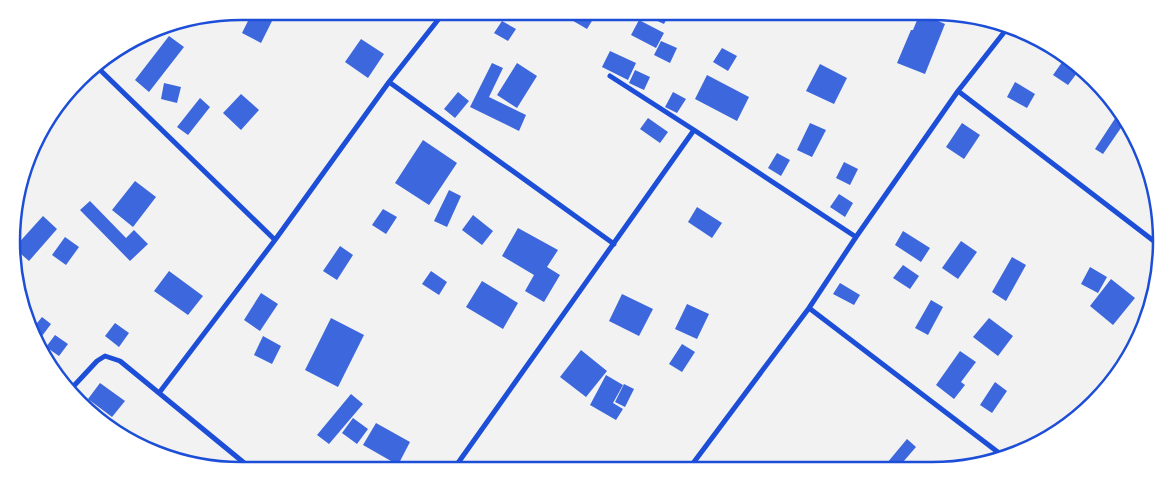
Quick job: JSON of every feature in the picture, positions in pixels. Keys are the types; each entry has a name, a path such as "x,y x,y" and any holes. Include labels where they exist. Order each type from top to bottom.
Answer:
{"street":[{"path":"159,393 438,20"},
{"path":"694,462 809,308 958,91 1004,32"},
{"path":"101,70 275,240"},
{"path":"610,76 856,237"},
{"path":"390,82 614,244"},
{"path":"958,91 1153,240"},
{"path":"458,462 694,130"},
{"path":"809,308 998,451"},
{"path":"74,386 97,361 105,356 120,361 243,462"}],"building":[{"path":"248,20 272,20 261,43 242,33"},
{"path":"572,20 592,20 587,29"},
{"path":"639,20 664,33 656,48 631,35"},
{"path":"655,20 666,20 664,24"},
{"path":"917,20 936,20 945,24 925,74 897,63 911,30 913,30"},
{"path":"502,21 516,29 508,41 494,33"},
{"path":"169,36 184,47 149,92 135,80"},
{"path":"361,39 384,54 368,78 345,62"},
{"path":"661,41 677,48 670,63 654,55"},
{"path":"722,48 737,56 728,71 713,62"},
{"path":"610,51 636,63 628,80 602,67"},
{"path":"1062,62 1076,74 1068,85 1053,75"},
{"path":"492,63 503,68 489,97 526,115 519,131 470,107"},
{"path":"517,63 537,76 517,108 497,95"},
{"path":"820,64 847,78 834,104 806,91"},
{"path":"635,70 650,77 644,90 629,83"},
{"path":"707,75 749,97 737,121 695,99"},
{"path":"1015,82 1035,94 1027,108 1007,97"},
{"path":"164,83 181,87 177,103 161,99"},
{"path":"458,92 469,101 455,118 444,109"},
{"path":"673,92 686,99 677,113 665,107"},
{"path":"241,94 259,110 241,130 223,113"},
{"path":"200,98 210,107 188,135 177,127"},
{"path":"648,118 668,132 660,143 640,129"},
{"path":"1116,118 1121,128 1103,154 1095,149"},
{"path":"810,123 826,130 812,157 797,150"},
{"path":"962,123 980,135 964,159 946,147"},
{"path":"423,140 457,163 429,205 395,183"},
{"path":"777,153 790,160 781,176 768,168"},
{"path":"844,162 858,169 850,185 836,178"},
{"path":"135,181 156,197 133,227 112,210"},
{"path":"449,190 461,196 447,227 434,221"},
{"path":"839,194 853,203 845,217 830,207"},
{"path":"90,201 126,238 134,230 148,244 130,261 80,210"},
{"path":"697,207 722,223 712,238 688,222"},
{"path":"383,209 397,217 386,234 372,225"},
{"path":"473,215 493,231 482,245 462,230"},
{"path":"43,216 57,229 29,261 20,253 20,241"},
{"path":"518,228 558,250 547,267 560,275 544,302 525,291 534,275 502,256"},
{"path":"903,231 930,248 921,262 895,245"},
{"path":"65,237 79,247 66,265 52,255"},
{"path":"961,241 977,252 958,279 942,268"},
{"path":"340,246 353,255 337,280 323,271"},
{"path":"1012,257 1026,265 1006,301 992,292"},
{"path":"903,265 919,276 910,289 893,278"},
{"path":"1090,267 1107,277 1098,293 1081,284"},
{"path":"169,271 203,296 188,315 154,291"},
{"path":"431,271 447,282 439,295 422,284"},
{"path":"1111,279 1135,298 1113,325 1090,306"},
{"path":"482,281 518,303 503,329 466,307"},
{"path":"840,283 860,295 854,305 833,294"},
{"path":"261,293 278,304 260,331 244,320"},
{"path":"622,294 653,309 639,336 609,321"},
{"path":"931,300 943,307 928,335 915,328"},
{"path":"687,304 709,314 697,339 675,329"},
{"path":"42,317 51,324 42,336 36,324"},
{"path":"331,318 364,335 338,387 305,370"},
{"path":"989,318 1013,336 998,356 973,337"},
{"path":"115,323 129,333 119,347 105,336"},
{"path":"55,335 68,344 59,356 47,346"},
{"path":"263,336 281,346 272,364 254,355"},
{"path":"682,344 695,352 682,372 669,364"},
{"path":"581,350 607,371 586,397 560,377"},
{"path":"960,351 976,362 961,382 965,385 954,399 936,385"},
{"path":"606,375 623,385 613,403 623,409 616,420 590,405"},
{"path":"995,382 1007,391 992,413 980,405"},
{"path":"100,383 125,401 112,417 88,399"},
{"path":"624,384 634,389 625,407 615,402"},
{"path":"351,394 363,404 329,444 317,435"},
{"path":"353,418 368,429 357,444 342,433"},
{"path":"376,423 410,442 400,462 393,462 363,445"},
{"path":"907,439 916,447 903,462 888,462"}]}
